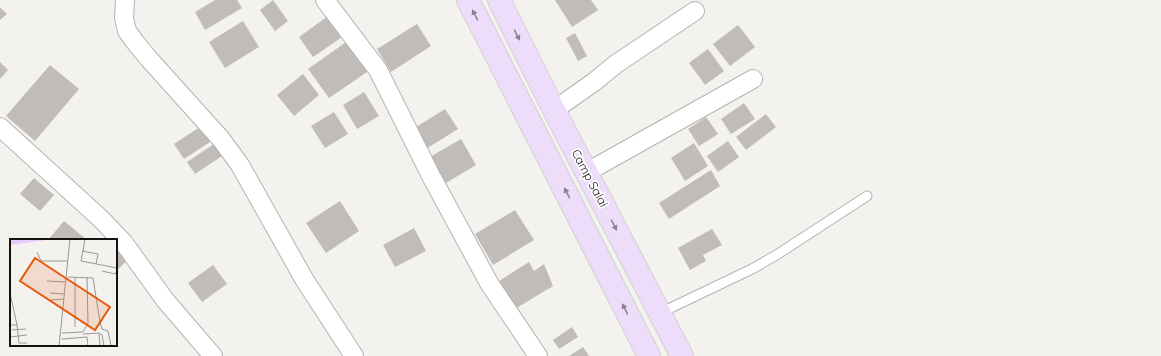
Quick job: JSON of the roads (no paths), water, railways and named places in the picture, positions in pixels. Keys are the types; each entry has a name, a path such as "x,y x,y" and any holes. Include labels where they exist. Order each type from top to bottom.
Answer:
{"main road":[{"path":"468,0 645,348 664,320"},
{"name":"Camp Salai","path":"499,0 554,110 682,356"}],"street":[{"path":"125,0 124,18 127,30 149,59 221,139 240,165 304,279 354,356"},
{"path":"325,0 378,70 431,176 489,283 538,356"},
{"path":"554,110 594,82 616,64 696,11"},
{"path":"587,172 753,79"},
{"path":"0,127 101,219 124,243 165,300 213,356"}],"lane":[{"path":"664,320 778,254 867,196"}]}
